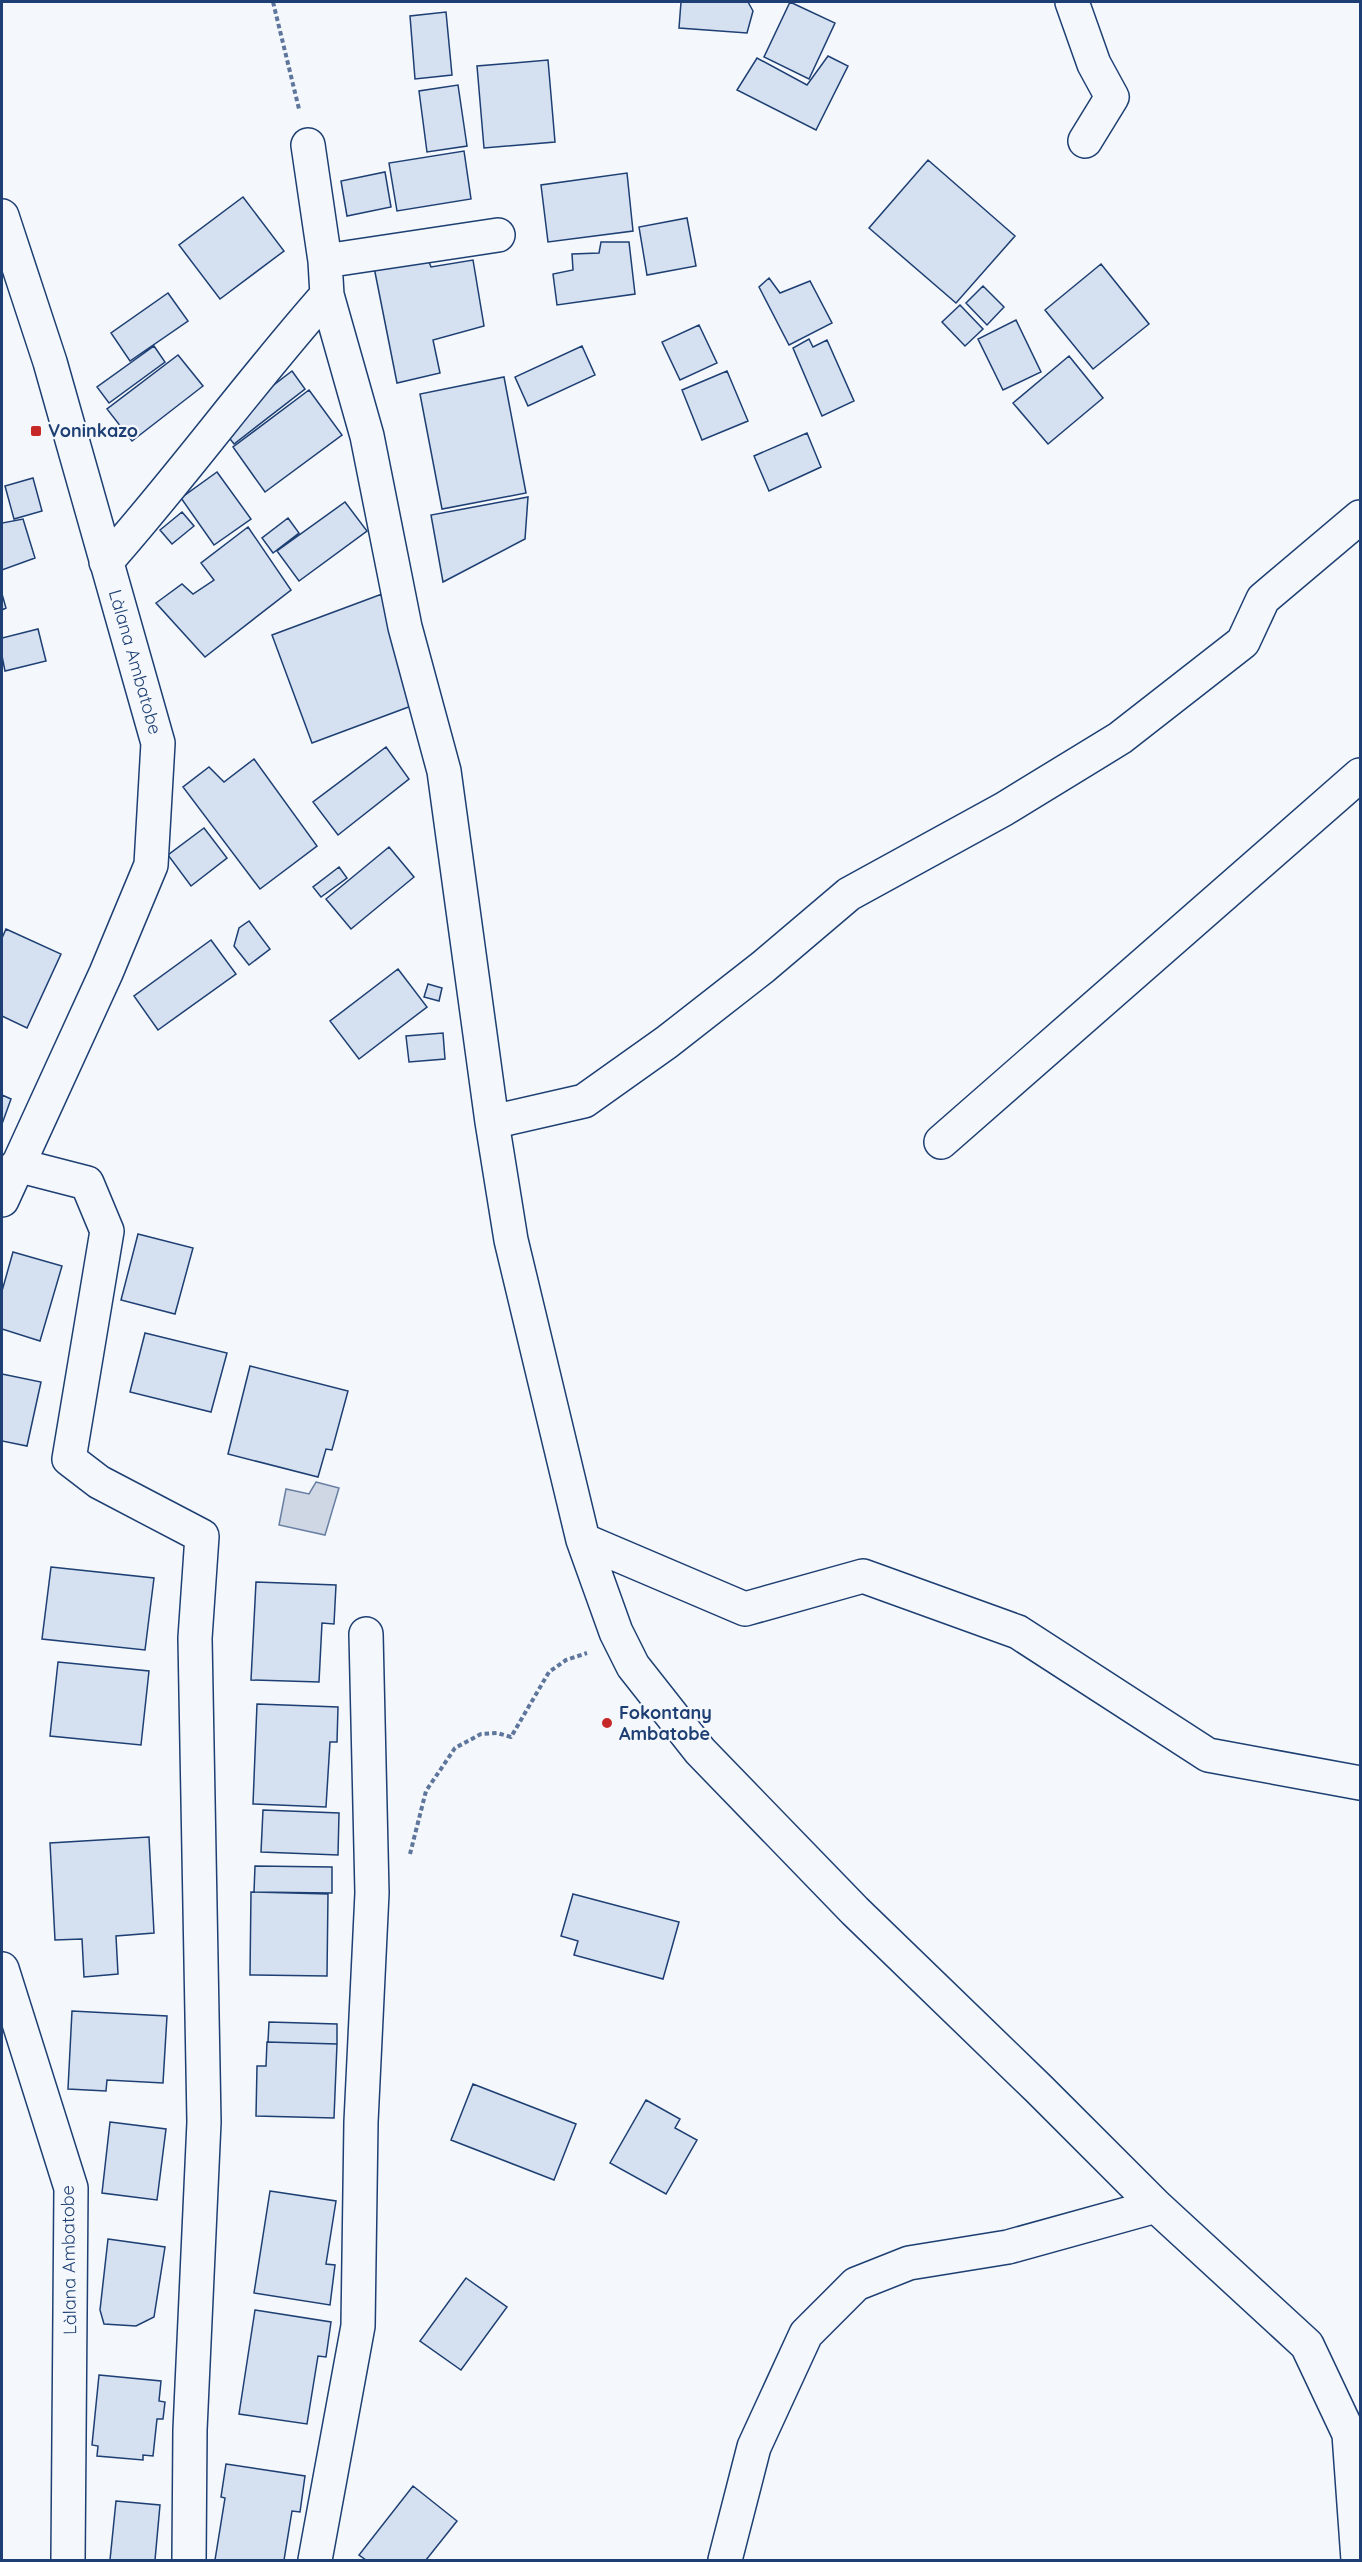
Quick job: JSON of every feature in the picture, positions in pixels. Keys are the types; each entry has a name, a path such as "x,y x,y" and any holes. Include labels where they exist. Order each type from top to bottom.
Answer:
{"street":[{"path":"1072,2 1094,64 1112,97 1085,141"},
{"path":"308,145 325,261 327,295 367,436 405,627 444,771 492,1122 511,1240 583,1540 616,1632 633,1666 700,1751 855,1911 1156,2206 1307,2345 1349,2434 1358,2560"},
{"name":"Làlana Ambatobe","path":"2,216 50,362 158,743 151,865 106,973 2,1200"},
{"path":"325,261 498,235"},
{"path":"106,562 163,497 278,350 327,295"},
{"path":"492,1122 584,1101 667,1042 755,974 849,894 1004,808 1120,738 1243,642 1263,599 1360,517"},
{"path":"941,1142 1360,775"},
{"path":"17,1166 87,1183 107,1231 69,1459 99,1482 202,1536 195,1638 204,2122 190,2430 189,2560"},
{"path":"583,1540 745,1609 863,1576 1018,1632 1208,1755 1360,1783"},
{"path":"315,2560 358,2326 361,2122 372,1893 366,1634"},
{"name":"Làlana Ambatobe","path":"2,1969 71,2188 68,2560"},
{"path":"725,2560 754,2447 801,2343 806,2334 856,2284 909,2263 1008,2247 1156,2206"}],"path":[{"path":"273,2 308,145"},
{"path":"410,1858 426,1791 455,1748 481,1734 512,1737 549,1672 566,1659 597,1649"}],"shaded area":[{"path":"316,1482 339,1488 325,1535 279,1525 286,1489 309,1494"}],"building":[{"path":"681,2 748,2 753,11 747,33 679,28"},
{"path":"790,2 835,23 809,79 764,57"},
{"path":"446,12 452,75 415,79 410,16"},
{"path":"828,56 848,66 816,130 737,90 757,58 807,85"},
{"path":"548,60 555,142 484,148 477,66"},
{"path":"458,85 467,146 427,152 419,91"},
{"path":"464,151 471,199 397,211 389,163"},
{"path":"928,160 1015,236 956,303 869,228"},
{"path":"385,172 391,207 347,216 341,181"},
{"path":"627,173 633,231 548,242 541,185"},
{"path":"243,197 284,251 220,299 179,245"},
{"path":"687,218 696,266 647,275 639,227"},
{"path":"601,242 629,242 635,294 557,305 553,274 573,270 572,254 599,253"},
{"path":"424,249 431,267 473,260 484,326 433,340 440,373 397,383 372,257"},
{"path":"1101,264 1149,324 1093,369 1045,310"},
{"path":"769,278 780,293 810,281 832,323 789,345 759,287"},
{"path":"983,286 1004,307 987,325 966,303"},
{"path":"168,293 188,321 130,361 111,333"},
{"path":"960,305 983,329 965,346 942,322"},
{"path":"1016,320 1041,372 1003,390 978,339"},
{"path":"699,325 717,363 680,380 662,342"},
{"path":"809,339 813,347 827,340 854,401 822,416 793,348"},
{"path":"154,346 165,362 109,403 97,387"},
{"path":"582,346 595,375 528,406 515,377"},
{"path":"178,355 203,386 132,441 107,409"},
{"path":"1069,356 1103,398 1048,444 1013,403"},
{"path":"292,371 305,389 234,444 220,426"},
{"path":"727,371 748,421 702,440 682,390"},
{"path":"504,377 526,493 442,509 420,394"},
{"path":"309,390 342,435 265,492 233,447"},
{"path":"807,433 821,467 769,491 754,456"},
{"path":"217,472 251,519 214,545 181,498"},
{"path":"33,478 42,511 14,519 5,486"},
{"path":"528,497 525,539 443,582 431,515"},
{"path":"345,502 367,531 299,581 277,551"},
{"path":"182,512 194,526 172,544 160,530"},
{"path":"288,518 299,533 273,553 262,538"},
{"path":"23,519 35,558 2,570 2,523"},
{"path":"248,527 291,590 205,657 156,603 182,584 193,594 214,580 201,563"},
{"path":"2,594 6,608 2,610"},
{"path":"382,594 422,702 312,743 272,635"},
{"path":"38,629 46,661 5,671 2,638"},
{"path":"386,747 409,779 338,835 313,802"},
{"path":"254,759 317,846 260,889 183,787 209,767 224,782"},
{"path":"204,828 227,858 191,886 168,855"},
{"path":"389,847 414,877 351,929 326,899"},
{"path":"339,867 347,878 321,897 313,887"},
{"path":"249,921 270,949 249,965 234,946 239,928"},
{"path":"6,929 61,954 27,1028 2,1016 2,938"},
{"path":"211,940 236,974 158,1030 134,996"},
{"path":"398,969 427,1007 359,1059 330,1021"},
{"path":"428,984 442,988 439,1001 424,997"},
{"path":"443,1033 445,1059 409,1062 406,1036"},
{"path":"2,1095 11,1099 2,1124"},
{"path":"138,1234 193,1248 175,1314 121,1300"},
{"path":"13,1252 62,1266 40,1341 2,1329 2,1291"},
{"path":"145,1333 227,1353 211,1412 130,1392"},
{"path":"250,1366 348,1391 332,1450 326,1449 318,1477 228,1454"},
{"path":"2,1374 41,1382 27,1446 2,1441"},
{"path":"51,1567 154,1578 145,1650 42,1639"},
{"path":"256,1582 336,1585 334,1624 322,1623 319,1682 251,1680"},
{"path":"58,1662 149,1671 141,1745 50,1736"},
{"path":"257,1704 338,1707 337,1742 330,1742 326,1807 253,1804"},
{"path":"263,1810 339,1813 338,1855 261,1852"},
{"path":"149,1837 154,1933 116,1936 118,1974 84,1977 82,1939 55,1940 50,1843"},
{"path":"255,1866 332,1867 332,1893 254,1892"},
{"path":"251,1892 328,1894 327,1976 250,1975"},
{"path":"573,1894 679,1922 663,1979 574,1955 578,1941 561,1936"},
{"path":"72,2011 167,2016 163,2083 107,2080 106,2091 68,2089"},
{"path":"269,2022 337,2024 337,2044 268,2042"},
{"path":"267,2042 337,2044 334,2118 256,2116 257,2066 266,2066"},
{"path":"473,2084 576,2124 554,2180 451,2140"},
{"path":"646,2100 680,2119 675,2128 697,2140 666,2194 610,2163"},
{"path":"110,2122 166,2129 157,2200 102,2193"},
{"path":"270,2191 336,2201 326,2264 335,2265 330,2305 254,2293"},
{"path":"108,2239 165,2247 154,2317 136,2326 104,2324 100,2310"},
{"path":"466,2278 507,2307 461,2370 420,2341"},
{"path":"255,2310 331,2322 326,2357 318,2356 307,2424 239,2414"},
{"path":"99,2375 161,2381 159,2401 165,2402 163,2419 157,2419 153,2456 143,2455 143,2460 97,2456 98,2446 92,2445"},
{"path":"226,2464 305,2476 300,2512 292,2511 284,2560 215,2560 225,2498 221,2497"},
{"path":"413,2486 457,2521 426,2560 366,2560 359,2555"},
{"path":"116,2501 160,2505 155,2560 110,2560"}],"place":[{"name":"Voninkazo","path":"36,431"},
{"name":"Fokontany Ambatobe","path":"607,1723"}]}
